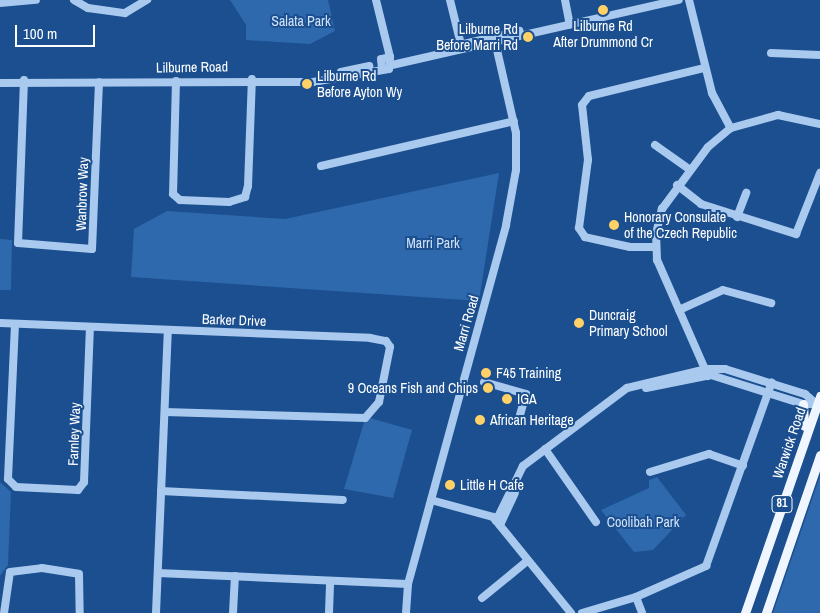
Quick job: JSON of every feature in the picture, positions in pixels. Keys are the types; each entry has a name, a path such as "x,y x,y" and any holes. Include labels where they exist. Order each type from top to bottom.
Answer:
{"main road":[{"name":"Warwick Road","path":"745,613 819,402"},
{"path":"794,470 807,418 803,404"},
{"name":"81","path":"766,613 820,455"}],"street":[{"path":"0,3 36,0"},
{"path":"74,0 88,8 125,13 147,0"},
{"path":"371,0 387,61"},
{"path":"376,0 387,61"},
{"path":"450,0 461,48"},
{"path":"565,0 570,22"},
{"name":"Lilburne Road","path":"0,83 99,84 321,81 387,61 461,48 657,0"},
{"name":"Lilburne Road","path":"570,22 679,0"},
{"path":"689,0 704,68 731,128"},
{"name":"Marri Road","path":"406,613 408,584 506,225 517,159 514,121 495,40"},
{"path":"771,53 820,55"},
{"path":"655,247 630,247 585,237 579,228 587,170 582,105 589,96 704,68"},
{"name":"Lilburne Road","path":"0,79 24,82"},
{"path":"176,83 173,194 180,200 229,202 244,197 248,186 252,81"},
{"name":"Wanbrow Way","path":"24,82 18,243 92,249 99,84"},
{"path":"707,372 661,274 655,247 660,215 677,185 690,169 731,128 778,115 820,124"},
{"path":"322,166 514,121"},
{"path":"655,145 690,169"},
{"path":"677,185 701,204 796,234 820,173"},
{"path":"738,216 746,193"},
{"path":"679,310 723,290 771,303"},
{"name":"Barker Drive","path":"0,323 384,340 390,351 379,402 369,416 356,420 165,412"},
{"name":"Farnley Way","path":"15,324 8,479 16,488 78,490 84,482 90,327"},
{"path":"156,613 168,330"},
{"path":"498,523 520,477 558,439 624,390 707,372 731,369 772,382 814,398 819,402"},
{"path":"546,451 628,394 707,372 803,404 819,402"},
{"path":"484,382 526,394 520,415"},
{"path":"582,613 636,597 706,566 772,382"},
{"path":"558,439 570,435"},
{"path":"546,451 596,522"},
{"path":"650,472 709,454 743,466"},
{"path":"161,491 343,500"},
{"path":"431,500 498,523 526,562 571,613"},
{"path":"482,598 526,562"},
{"path":"4,613 10,572 42,568 78,574 80,613"},
{"path":"158,573 408,584"},
{"path":"233,613 235,576"},
{"path":"328,613 330,581"},
{"path":"636,597 642,613"}],"green space":[{"name":"Salata Park","path":"230,0 328,0 335,31 310,44 246,40 246,25"},
{"name":"Marri Park","path":"499,173 479,301 131,277 134,229 167,211 285,219"},
{"path":"0,239 12,240 11,290 0,290"},
{"path":"370,418 412,430 393,498 344,489 364,422"},
{"path":"820,476 820,613 773,613"},
{"name":"Coolibah Park","path":"657,477 686,515 653,550 634,552 601,510 649,488 649,480"},
{"path":"0,482 11,492 8,565 0,576"}],"place":[{"name":"Lilburne Rd After Drummond Cr","path":"603,10"},
{"name":"Lilburne Rd Before Marri Rd","path":"528,37"},
{"name":"Lilburne Rd Before Ayton Wy","path":"307,84"},
{"name":"Honorary Consulate of the Czech Republic","path":"614,225"},
{"name":"Duncraig Primary School","path":"579,323"},
{"name":"F45 Training","path":"486,373"},
{"name":"9 Oceans Fish and Chips","path":"488,388"},
{"name":"IGA","path":"507,399"},
{"name":"African Heritage","path":"480,420"},
{"name":"Little H Cafe","path":"450,485"}]}
